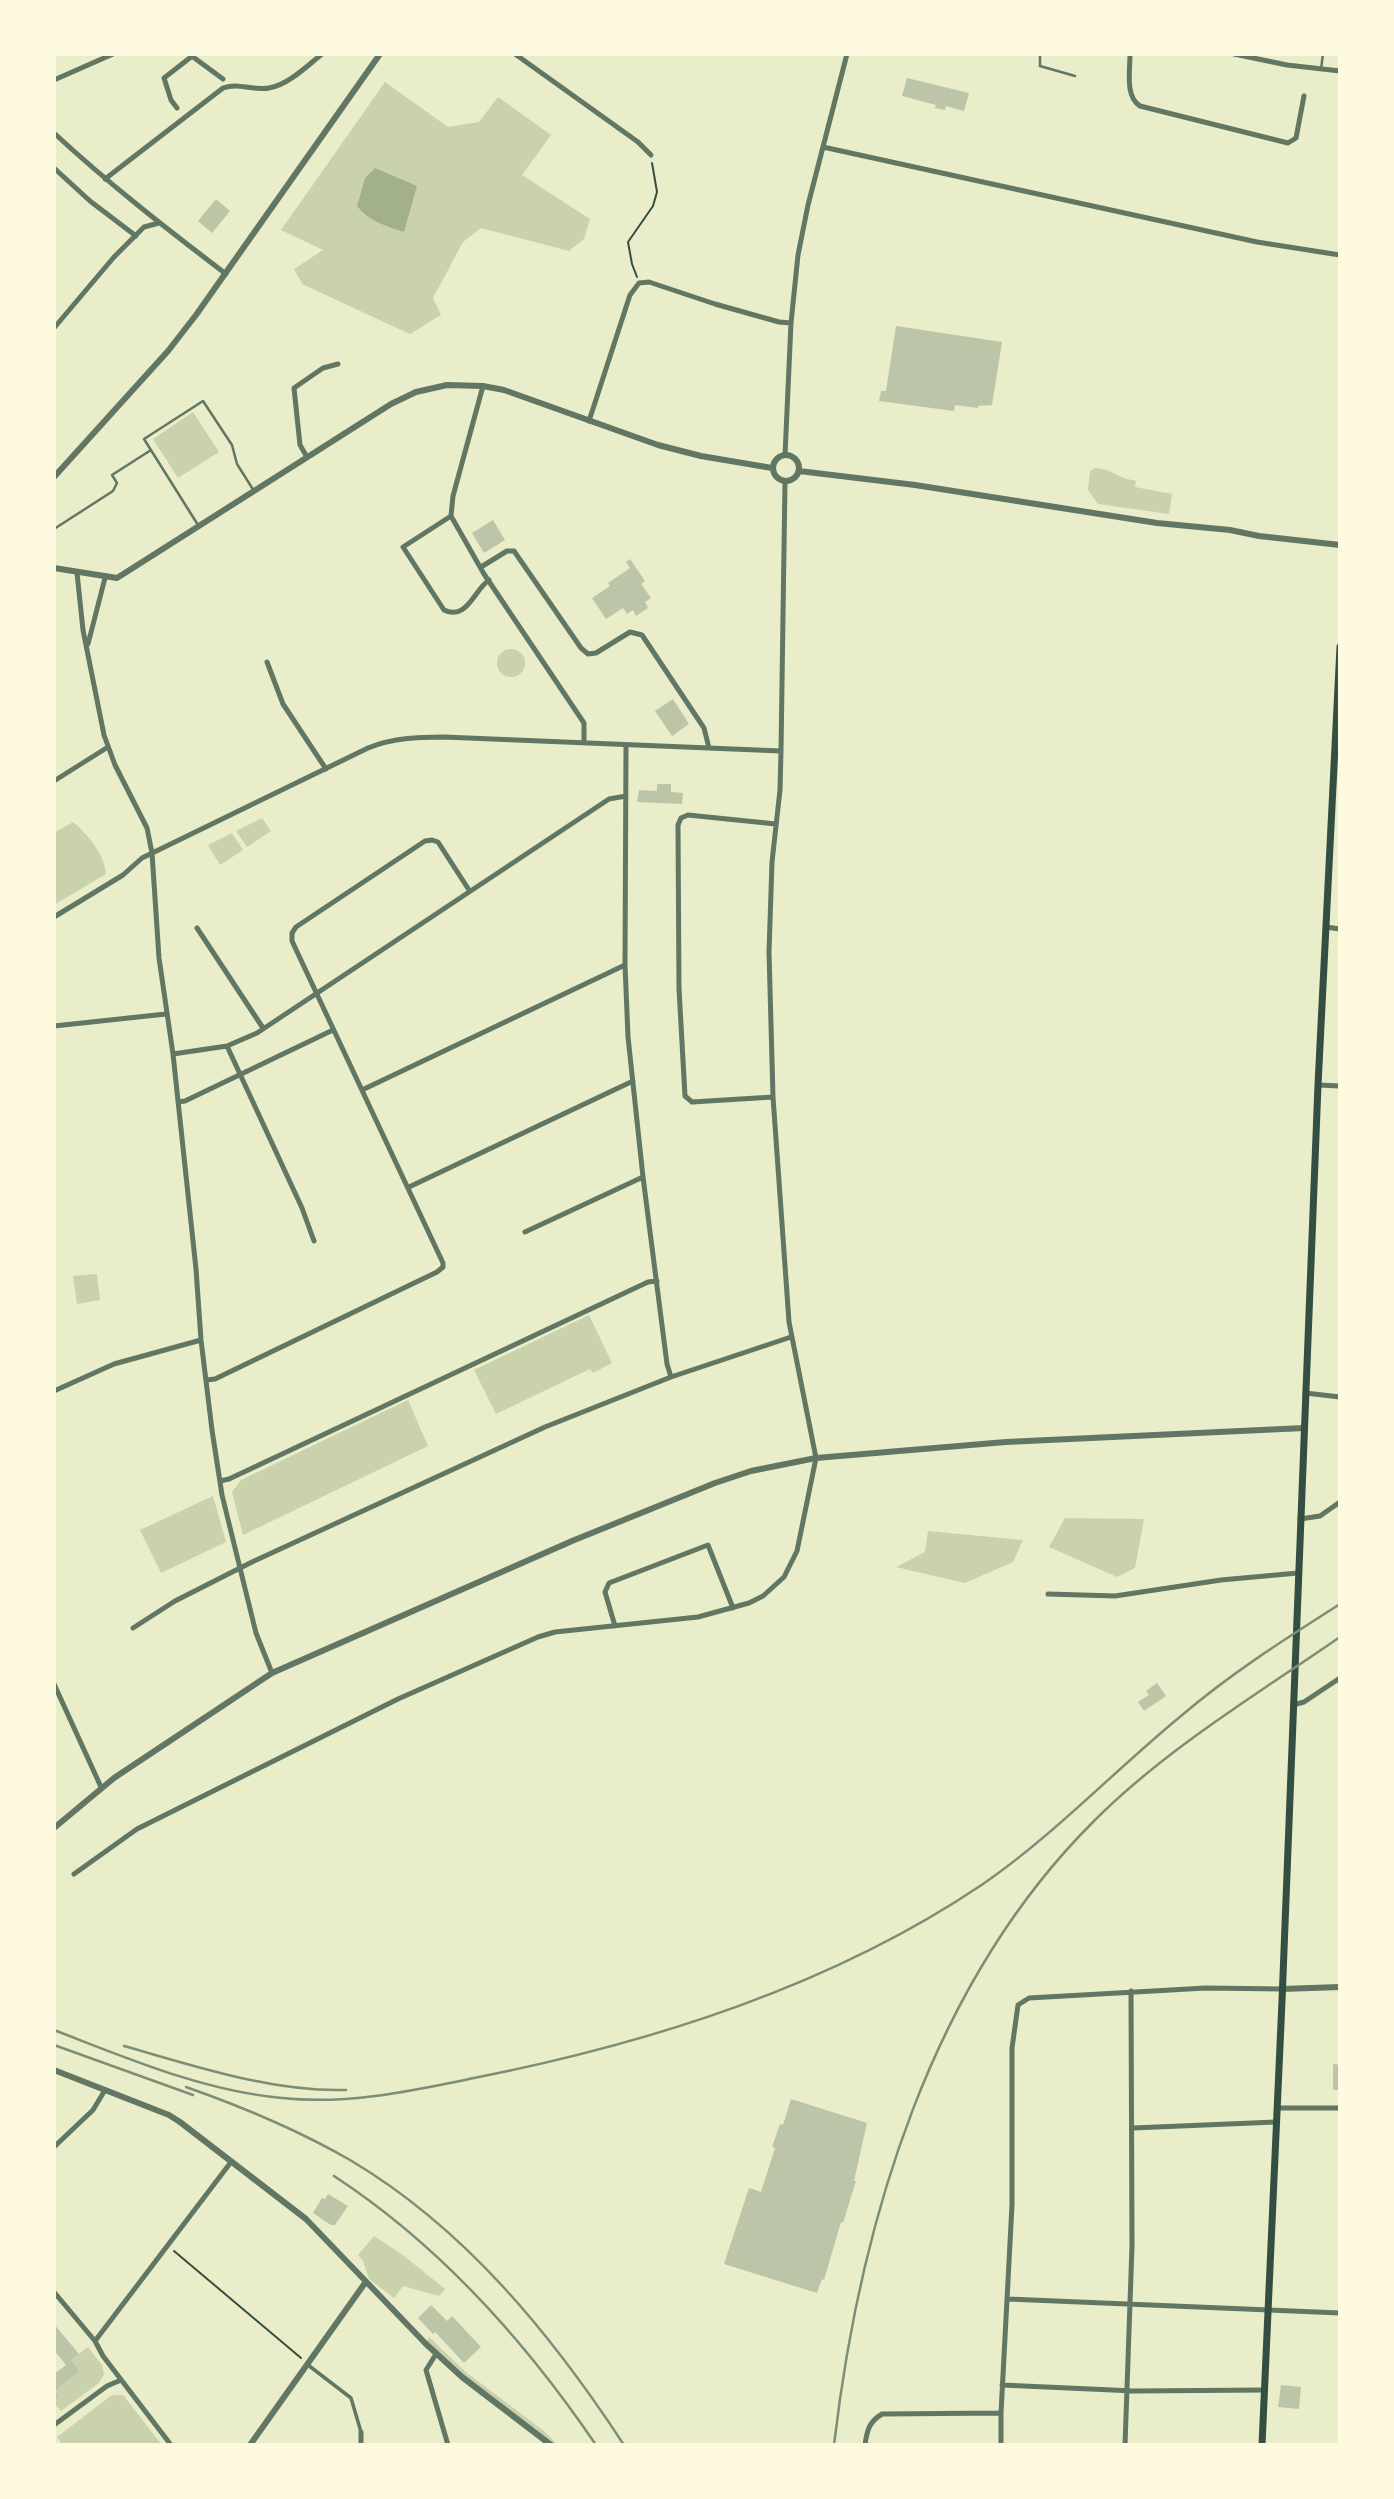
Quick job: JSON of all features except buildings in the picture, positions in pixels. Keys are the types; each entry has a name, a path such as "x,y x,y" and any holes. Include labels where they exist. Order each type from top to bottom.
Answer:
{"main road":[{"path":"1262,2445 1318,1086 1340,647"}],"street":[{"path":"54,80 113,54"},
{"path":"105,179 223,88 232,85 261,89 275,86 322,54"},
{"path":"54,477 168,351 226,274 279,194 380,54"},
{"path":"515,54 638,142 651,155"},
{"path":"785,455 798,255 847,54"},
{"path":"1130,54 1130,95 1133,102 1140,106 1288,143 1296,138 1304,96"},
{"path":"1234,54 1287,65 1340,71"},
{"path":"177,108 171,100 164,78 190,55 223,79"},
{"path":"54,133 105,179 226,274"},
{"path":"823,147 1257,242 1340,255"},
{"path":"54,168 90,201 136,236"},
{"path":"54,328 114,257 145,227 159,223"},
{"path":"589,421 630,295 639,283 649,282 779,322 792,323"},
{"path":"307,457 300,445 294,388 323,368 338,364"},
{"path":"54,568 117,578 391,404 416,393 447,385 504,390 658,445 701,456 772,468"},
{"path":"483,387 453,496 451,516 489,580 584,723 584,743"},
{"path":"785,455 796,460 799,471 794,479 785,482 776,477 772,468 776,459 785,455"},
{"path":"799,471 905,484 1157,523 1340,545"},
{"path":"74,1874 137,1829 425,1686 546,1634 698,1617 749,1603 770,1591 792,1564 816,1458 791,1337 773,1097 769,952 772,862 781,751 785,482"},
{"path":"451,516 403,547 444,610 451,613 460,611 474,601 482,585 489,580"},
{"path":"481,567 507,551 514,551 580,648 587,654 596,653 630,632 642,635 700,722 707,735 709,748"},
{"path":"77,573 83,630 88,645 96,703 108,747 126,790 147,828 152,853 159,958 173,1054 201,1340 220,1481 256,1633 272,1673"},
{"path":"88,645 105,578"},
{"path":"267,662 283,704 326,769"},
{"path":"54,917 123,875 135,863 152,853 375,745 404,739 444,737 781,751"},
{"path":"626,745 625,965 628,1037 643,1177 667,1364 671,1377"},
{"path":"54,781 108,747"},
{"path":"173,1054 227,1046 264,1028 609,799 626,796"},
{"path":"773,1097 692,1102 685,1096 679,989 678,825 681,818 688,815 776,824"},
{"path":"1331,816 1340,817"},
{"path":"206,1380 443,1267 409,1187 292,941 292,933 296,927 432,839 438,842 469,890"},
{"path":"1326,927 1340,929"},
{"path":"197,929 264,1028"},
{"path":"362,1090 625,965"},
{"path":"54,1026 166,1014"},
{"path":"178,1102 333,1030"},
{"path":"227,1046 302,1208 314,1241"},
{"path":"409,1187 633,1081"},
{"path":"1318,1086 1340,1086"},
{"path":"525,1232 643,1177"},
{"path":"220,1481 648,1282 657,1281"},
{"path":"133,1628 140,1621 175,1601 545,1427 671,1377 791,1337"},
{"path":"54,1391 124,1361 201,1340"},
{"path":"1305,1394 1340,1397"},
{"path":"54,1828 101,1787 272,1673 572,1541 751,1471 816,1458 1020,1442 1304,1428"},
{"path":"1300,1519 1314,1518 1340,1502"},
{"path":"615,1626 605,1592 609,1583 708,1545 733,1608"},
{"path":"1048,1594 1115,1596 1221,1580 1298,1573"},
{"path":"1293,1705 1304,1702 1340,1678"},
{"path":"54,1684 101,1787"},
{"path":"1001,2445 1013,2170 1012,2049 1015,2012 1022,2001 1036,1997 1206,1988 1340,1987"},
{"path":"1125,2445 1133,2127 1131,1992"},
{"path":"54,2070 169,2115 306,2220 436,2354 551,2445"},
{"path":"54,2147 93,2110 105,2090"},
{"path":"1277,2108 1340,2108"},
{"path":"1133,2127 1276,2122"},
{"path":"95,2341 231,2162"},
{"path":"250,2445 365,2283"},
{"path":"54,2292 95,2341 171,2445"},
{"path":"1008,2299 1340,2313"},
{"path":"436,2354 426,2370 449,2445"},
{"path":"307,2363 351,2398 361,2432 361,2445"},
{"path":"54,2426 107,2386 121,2380"},
{"path":"1002,2385 1127,2390 1264,2390"},
{"path":"865,2445 872,2420 882,2414 1001,2413"}],"lane":[{"path":"1040,54 1040,66 1075,76"},
{"path":"1321,69 1323,54"},
{"path":"199,527 144,439 203,401 232,444 237,464 254,491"},
{"path":"54,529 113,491 117,483 112,475 151,450"}],"path":[{"path":"639,283 628,242 648,215 657,192 651,155"},
{"path":"169,2246 307,2363"}],"shaded area":[{"path":"385,82 448,127 479,122 498,97 551,135 522,175 590,219 584,239 569,251 481,228 463,242 433,298 441,315 410,334 302,284 294,269 323,250 281,230"},
{"path":"375,168 417,186 404,232 372,219 357,206 365,178"},
{"path":"193,412 219,452 178,478 153,439"},
{"path":"1095,468 1136,481 1135,487 1172,494 1169,514 1098,504 1088,490 1090,471"},
{"path":"511,649 521,653 525,663 521,673 511,677 501,673 497,663 501,653"},
{"path":"262,818 271,831 247,847 236,831"},
{"path":"73,822 94,845 105,866 106,874 54,905 54,833"},
{"path":"232,833 243,850 220,865 208,845"},
{"path":"97,1274 100,1300 77,1304 73,1276"},
{"path":"589,1315 612,1363 593,1373 590,1369 496,1414 474,1370"},
{"path":"408,1400 428,1446 243,1535 232,1492 241,1480"},
{"path":"213,1496 226,1542 161,1573 140,1530"},
{"path":"1065,1518 1144,1519 1135,1568 1117,1577 1049,1547"},
{"path":"928,1531 1023,1540 1013,1562 965,1583 896,1567 925,1552"},
{"path":"374,2236 403,2255 445,2289 439,2296 403,2286 394,2298 369,2279 358,2255"},
{"path":"429,2337 467,2373 544,2431 558,2445 551,2445 535,2431 537,2427 531,2429 462,2377 426,2344"},
{"path":"88,2347 102,2365 104,2374 99,2383 61,2411 54,2403 54,2399 59,2395 55,2391 80,2371 71,2360"},
{"path":"112,2395 123,2395 162,2445 62,2445 57,2437"}],"railway":[{"path":"54,2030 194,2081 253,2094 331,2100 403,2092 474,2078 540,2064 673,2028 802,1981 865,1952 925,1920 983,1884 1034,1845 1156,1737 1219,1686 1258,1657 1340,1604"},
{"path":"834,2445 846,2361 863,2276 885,2192 913,2110 947,2031 988,1955 1037,1885 1094,1821 1122,1795 1181,1746 1340,1637"},
{"path":"54,2045 193,2095"},
{"path":"124,2046 262,2082 318,2090 346,2090"},
{"path":"186,2087 270,2120 330,2149 392,2187 431,2218 468,2251 536,2324 624,2445"},
{"path":"334,2176 409,2232 478,2297 540,2369 596,2445"}]}
